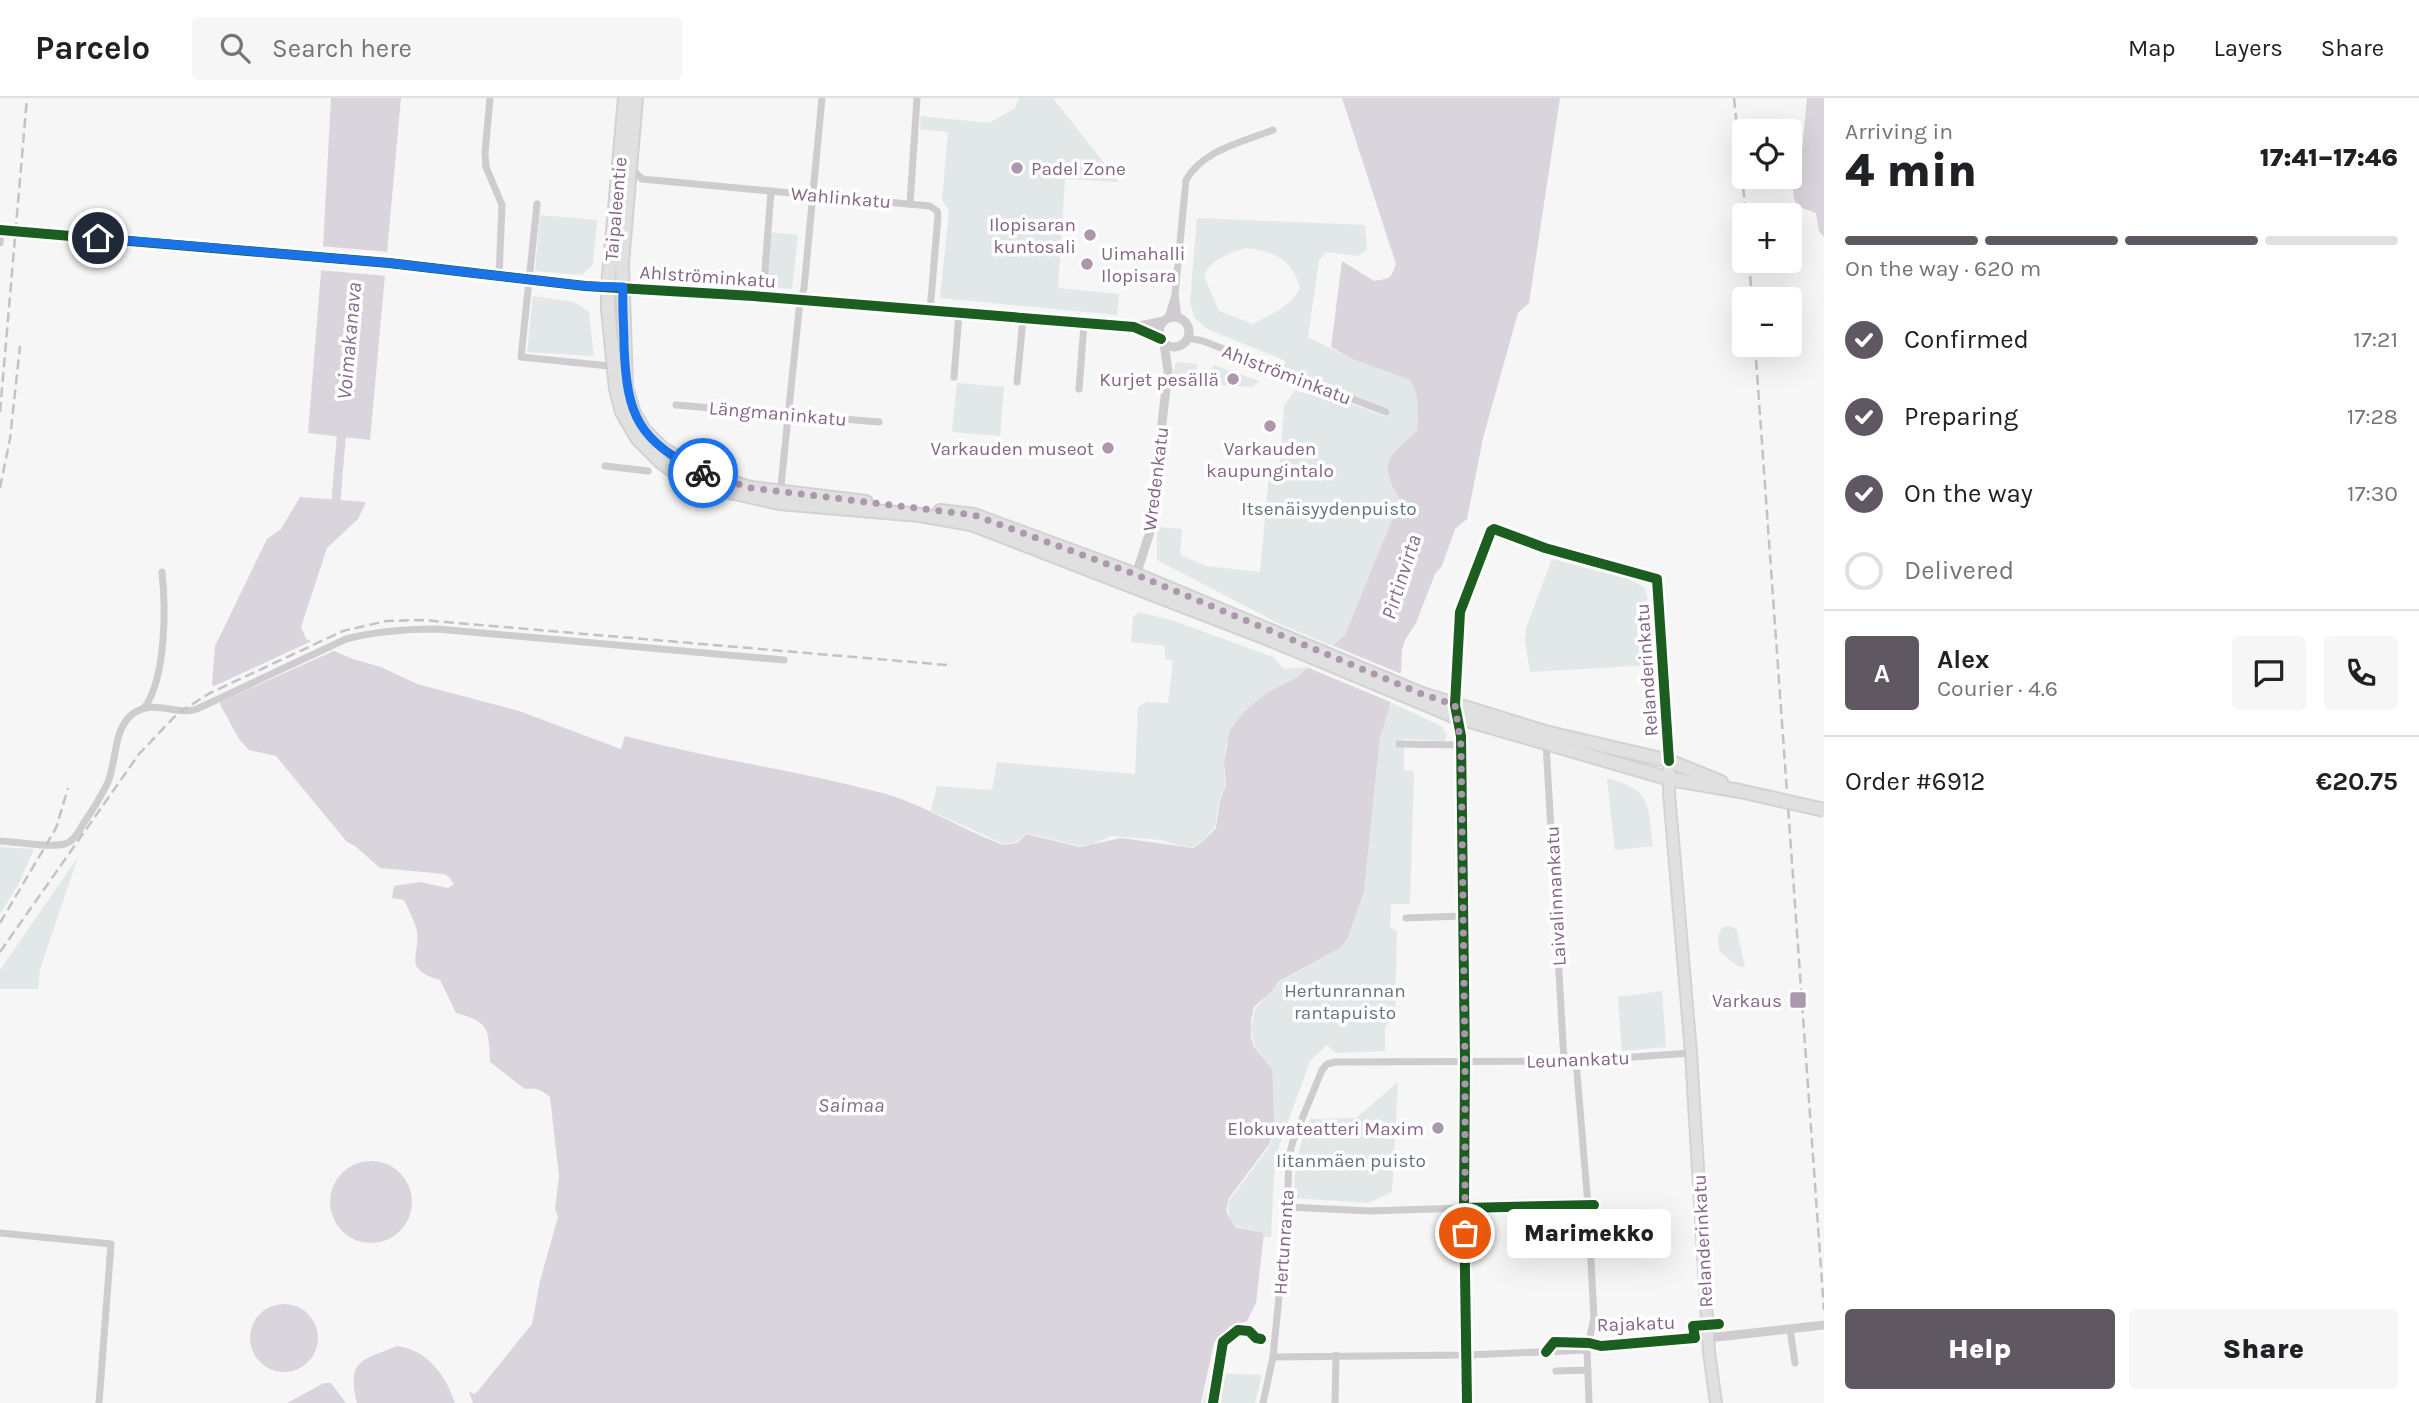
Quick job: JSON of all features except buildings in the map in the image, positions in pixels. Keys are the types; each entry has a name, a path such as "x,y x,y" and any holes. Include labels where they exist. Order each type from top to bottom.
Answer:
{"highway":[{"name":"Taipaleentie","path":"625,98 608,286 616,389 622,412 637,438 676,473 708,488 974,515 1273,636 1420,699 1546,738"},
{"name":"Taipaleentie","path":"636,98 622,263 626,387 634,413 644,430 672,456 704,474 779,497"},
{"path":"1546,738 1670,761 1737,790"},
{"path":"1546,738 1670,779 1737,790 1824,810"}],"main road":[{"name":"Relanderinkatu","path":"1670,761 1669,793 1691,1053 1708,1338 1716,1403"}],"street":[{"path":"490,98 485,153 486,166 502,205 499,277"},
{"path":"779,497 800,301 804,288 822,98"},
{"path":"910,204 917,98"},
{"path":"1170,319 1187,323 1185,341 1172,347 1163,341 1160,329 1170,319 1175,295 1184,188 1189,175 1202,161 1218,151 1273,130"},
{"path":"629,192 642,179 631,168"},
{"name":"Wahlinkatu","path":"642,179 930,206 937,211 938,216 930,311"},
{"path":"763,297 771,191"},
{"path":"537,204 521,357 609,366"},
{"name":"Ahlströminkatu","path":"1,230 389,263 585,286 763,297 1084,324 1134,327 1170,319"},
{"path":"0,243 1,230"},
{"path":"954,377 959,313"},
{"path":"1017,382 1023,319"},
{"path":"1079,389 1084,324"},
{"name":"Ahlströminkatu","path":"1134,327 1163,341"},
{"name":"Wredenkatu","path":"1135,580 1149,536 1168,371 1163,341"},
{"name":"Ahlströminkatu","path":"1185,341 1203,341 1386,412"},
{"name":"Wredenkatu","path":"1168,371 1185,341"},
{"name":"Längmaninkatu","path":"676,405 879,422"},
{"path":"605,466 648,471"},
{"name":"Relanderinkatu","path":"1455,711 1460,612 1494,529 1545,548 1657,579 1670,761"},
{"path":"145,707 152,697 161,663 162,572"},
{"path":"0,841 57,845 70,841 108,782 124,724 136,712 155,706 189,712 346,639 381,631 437,629 784,660"},
{"path":"1455,711 1461,745 1467,1403"},
{"name":"Laivalinnankatu","path":"1546,738 1564,1061"},
{"path":"1399,744 1461,745"},
{"path":"1406,918 1462,916"},
{"name":"Leunankatu","path":"1465,1061 1576,1061 1691,1053"},
{"name":"Hertunranta","path":"1263,1403 1273,1357 1288,1170 1293,1141 1322,1069 1335,1062 1465,1061"},
{"path":"1576,1061 1594,1318 1587,1350 1589,1403"},
{"path":"1287,1207 1370,1211 1464,1208"},
{"path":"0,1233 111,1244 99,1403"},
{"path":"1708,1338 1824,1325"},
{"path":"1793,1329 1795,1363"},
{"name":"Rajakatu","path":"1273,1357 1467,1355 1587,1350"},
{"path":"1335,1403 1336,1355"},
{"path":"1556,1371 1588,1370"}],"green space":[{"path":"1019,98 1053,98 1119,182 1065,179 1058,288 1119,294 1117,315 940,298 949,211 942,200 948,132 920,129 921,116 989,123 1015,108"},
{"path":"540,215 597,220 593,265 581,275 535,271"},
{"name":"Itsenäisyydenpuisto","path":"1197,218 1365,225 1367,250 1357,256 1326,252 1319,260 1308,337 1350,358 1410,380 1417,398 1417,431 1399,447 1389,461 1389,477 1400,500 1345,635 1332,646 1278,623 1157,560 1157,527 1182,529 1180,555 1206,566 1260,572 1269,476 1274,477 1280,462 1284,406 1295,390 1306,394 1309,387 1386,417 1390,410 1283,369 1286,361 1207,329 1195,318 1190,303","holes":["1246,248 1281,259 1293,270 1300,288 1286,305 1253,324 1219,311 1204,276 1211,265 1221,258"]},
{"path":"769,232 798,235 792,289 763,287"},
{"path":"533,296 574,302 589,312 594,356 527,352"},
{"path":"1176,362 1197,364 1195,386 1171,385"},
{"path":"1214,365 1259,381 1252,387 1219,385 1210,374"},
{"path":"957,383 1004,387 1000,436 952,432"},
{"path":"1552,559 1628,579 1644,587 1654,665 1530,672 1525,641 1526,628"},
{"path":"1139,612 1174,621 1273,657 1284,669 1308,667 1296,678 1258,700 1226,745 1225,786 1219,800 1215,827 1202,841 1192,847 1162,840 1112,836 1080,846 1026,833 1016,842 1004,844 931,811 937,786 992,790 997,762 1135,774 1138,707 1146,702 1168,703 1173,661 1165,659 1165,646 1131,642 1133,617"},
{"name":"Hertunrannan rantapuisto","path":"1392,703 1441,726 1447,735 1445,741 1404,739 1404,770 1414,771 1410,904 1391,904 1390,927 1397,931 1395,1013 1385,1028 1385,1051 1336,1053 1327,1045 1310,1061 1275,1158 1271,1237 1264,1237 1264,1233 1232,1225 1228,1211 1229,1201 1267,1150 1276,1132 1271,1068 1255,1047 1251,1028 1255,1009 1278,983 1340,948 1364,891 1380,737"},
{"path":"1607,778 1632,788 1645,801 1653,846 1615,850"},
{"path":"0,847 34,849 18,885 0,914"},
{"path":"78,857 40,969 38,989 0,989 0,970"},
{"path":"1724,926 1737,930 1745,967 1739,967 1720,952 1718,941"},
{"path":"1662,991 1666,1047 1622,1051 1618,997"},
{"name":"Iitanmäen puisto","path":"1398,1082 1392,1192 1368,1203 1294,1198 1298,1158 1310,1119 1356,1118"},
{"path":"1211,1373 1262,1375 1255,1403 1203,1403"}],"water":[{"path":"331,98 401,98 370,440 308,433 323,247"},
{"name":"Saimaa","path":"1342,98 1560,98 1529,303 1518,313 1483,438 1467,519 1455,529 1442,566 1435,574 1416,623 1405,640 1401,671 1380,737 1364,891 1348,937 1340,948 1278,982 1254,1007 1251,1037 1254,1047 1272,1069 1275,1131 1268,1146 1229,1198 1226,1211 1235,1227 1264,1233 1256,1303 1247,1321 1235,1325 1214,1343 1201,1403 473,1403 469,1392 475,1394 478,1391 532,1324 540,1281 558,1217 555,1209 559,1176 550,1097 539,1090 525,1089 490,1062 485,1028 481,1023 456,1013 440,980 420,971 416,965 416,927 404,900 392,898 394,886 420,882 448,888 454,884 449,877 444,874 380,868 347,842 276,756 249,750 239,739 221,706 212,683 215,646 267,539 281,529 300,497 366,502 358,519 327,548 301,627 306,639 353,659 381,667 417,684 519,711 621,749 625,736 886,794 1004,845 1017,843 1026,834 1080,847 1121,838 1193,848 1216,828 1220,800 1226,785 1224,762 1230,730 1258,700 1296,678 1345,635 1400,500 1389,477 1389,461 1399,447 1417,431 1417,398 1410,380 1350,358 1331,347 1342,261 1374,281 1389,277 1396,264"},
{"path":"1807,98 1824,98 1824,237 1819,231 1816,213 1802,208 1802,203 1795,201 1793,190 1802,189"},
{"path":"363,1161 379,1161 394,1167 406,1179 412,1202 406,1225 394,1237 379,1243 363,1243 348,1237 336,1225 330,1210 330,1194 336,1179 348,1167"},
{"path":"284,1304 297,1307 308,1314 315,1325 318,1338 315,1351 308,1362 297,1369 284,1372 271,1369 260,1362 253,1351 250,1338 253,1325 260,1314 271,1307"},
{"path":"397,1346 408,1348 427,1359 441,1374 455,1403 357,1403 354,1378 360,1364"},
{"path":"324,1383 331,1383 346,1403 287,1403"}],"pier":[{"path":"319,246 390,252 388,276 317,270"},
{"path":"316,639 338,649 216,704 210,688"},
{"path":"1329,644 1404,675 1393,703 1304,666"}],"waterway":[{"name":"Voimakanava","path":"336,500 342,428"}],"railway":[{"path":"0,412 27,98"},
{"path":"1734,98 1745,203"},
{"path":"1750,273 1751,287"},
{"path":"0,488 10,439 20,346"},
{"path":"1756,357 1824,1310"},
{"path":"0,952 139,754 177,714 210,693 343,631 386,621 422,620 947,665"},
{"path":"0,923 56,828 68,788"}],"cycle path":[{"path":"0,230 389,263 585,286 753,296 1134,327 1161,339"},
{"path":"1467,1403 1461,736 1455,705 1460,612 1491,531 1494,529 1545,548 1657,579 1669,761"},
{"path":"1464,1208 1594,1205"},
{"path":"1546,1352 1554,1342 1601,1346 1695,1338 1693,1326 1719,1324"},
{"path":"1213,1403 1223,1342 1238,1330 1249,1331 1261,1339"}],"way so far":[{"path":"703,473 751,488 974,515 1137,575 1422,694 1455,705 1461,736 1465,1233"}],"place":[{"name":"Padel Zone","path":"1017,168"},
{"name":"Ilopisaran kuntosali","path":"1090,235"},
{"name":"Uimahalli Ilopisara","path":"1087,264"},
{"name":"Kurjet pesällä","path":"1233,379"},
{"name":"Varkauden kaupungintalo","path":"1270,426"},
{"name":"Varkauden museot","path":"1108,448"},
{"name":"Varkaus","path":"1798,1000"},
{"name":"Elokuvateatteri Maxim","path":"1438,1128"},
{"name":"Marimekko","path":"1465,1233"}],"route":[{"path":"98,238 389,263 585,286 623,287 626,387 634,413 644,430 662,448 703,473"}],"water label":[{"name":"Pirtinvirta","path":"1401,577"}]}
